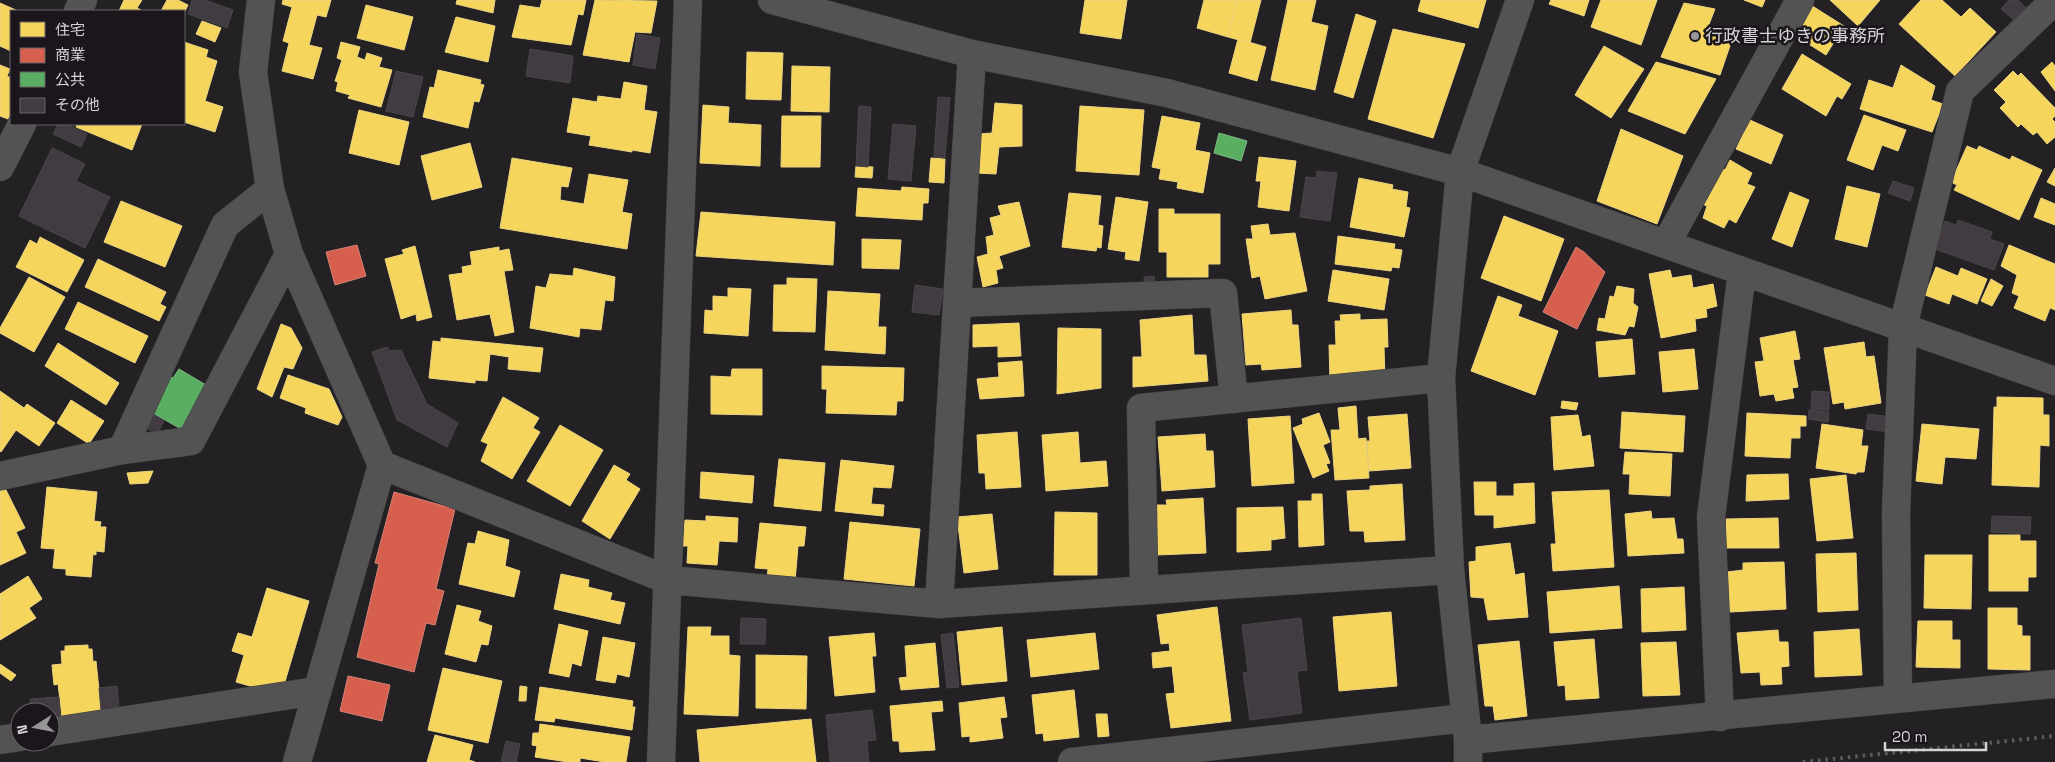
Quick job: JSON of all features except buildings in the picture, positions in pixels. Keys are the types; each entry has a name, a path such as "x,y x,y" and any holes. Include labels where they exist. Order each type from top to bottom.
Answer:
{"street":[{"path":"261,0 253,72 270,189 289,254 382,465 297,762"},
{"path":"661,762 688,0"},
{"path":"772,0 834,8 972,54 1166,93 1460,172 2055,381"},
{"path":"1467,740 1450,570 1441,378 1460,172 1520,0"},
{"path":"1666,244 1800,0"},
{"path":"1898,697 1896,514 1903,328 1960,91 2055,0"},
{"path":"939,604 972,54"},
{"path":"0,167 21,125"},
{"path":"122,450 225,225 270,189"},
{"path":"0,476 122,450 191,441 289,254"},
{"path":"1720,717 1711,517 1742,272"},
{"path":"957,303 1222,293 1234,399"},
{"path":"1144,590 1141,408 1441,378"},
{"path":"382,465 668,580 939,604 1450,570"},
{"path":"1072,762 1467,740 1720,717 1898,697 2055,684"},
{"path":"60,730 316,691"}],"railway":[{"path":"1803,762 2055,736"}],"place":[{"name":"行政書士ゆきの事務所","path":"1695,36"}]}
